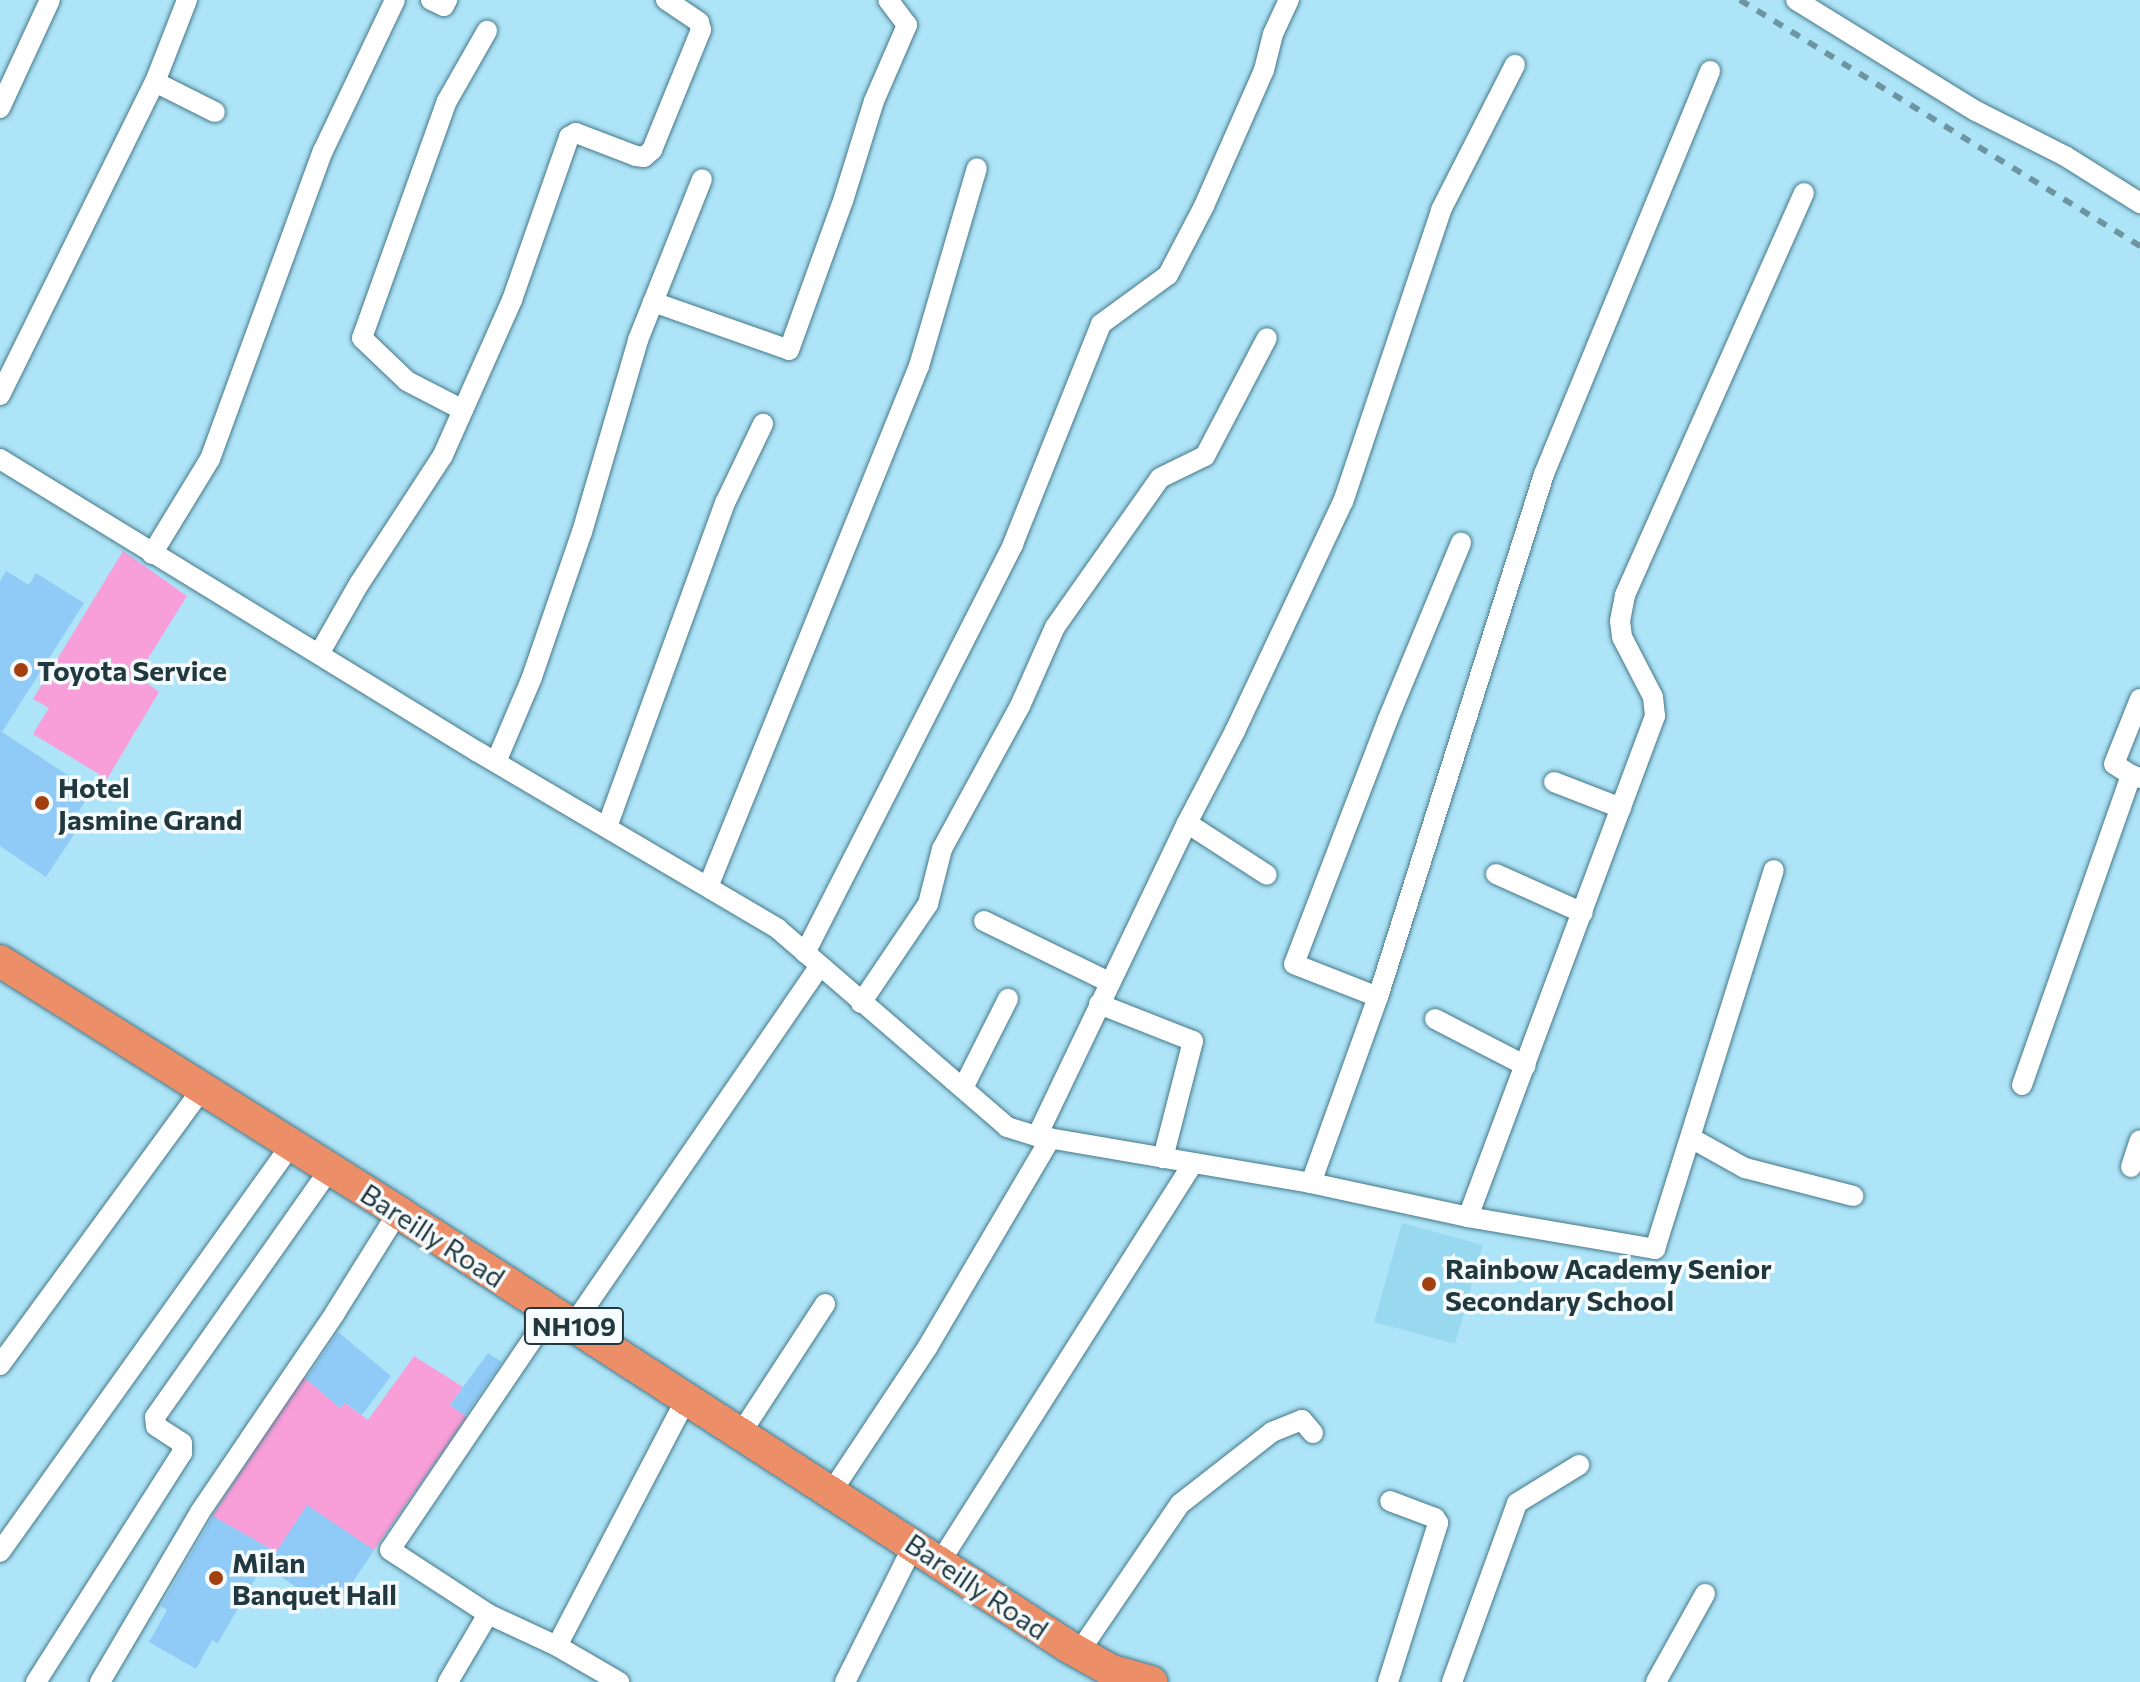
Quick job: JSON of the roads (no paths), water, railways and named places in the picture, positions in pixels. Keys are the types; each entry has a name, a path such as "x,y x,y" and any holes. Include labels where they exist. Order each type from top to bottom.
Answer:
{"highway":[{"name":"Bareilly Road","path":"0,961 398,1212 1079,1652 1112,1671 1151,1682"}],"street":[{"path":"0,108 50,0"},
{"path":"0,395 155,82 187,0"},
{"path":"152,554 210,459 323,151 395,0"},
{"path":"431,0 444,6 447,0"},
{"path":"319,654 359,584 443,455 512,300 569,137 576,133 636,156 644,157 652,150 701,30 693,17 666,0"},
{"path":"653,302 789,350 843,201 874,101 907,25 888,0"},
{"path":"607,1679 557,1646 488,1614 392,1554 391,1545 562,1318 812,960 1013,544 1101,324 1168,275 1204,206 1264,70 1273,34 1289,0"},
{"path":"1796,0 1976,111 2065,156 2140,203"},
{"path":"463,410 407,381 362,338 447,101 487,31"},
{"path":"832,1491 927,1348 1043,1137 1109,982 1235,731 1349,488 1441,210 1515,65"},
{"path":"1311,1183 1378,997 1540,485 1710,71"},
{"path":"155,82 215,112"},
{"path":"708,887 919,366 977,168"},
{"path":"496,762 532,677 582,532 638,340 702,179"},
{"path":"1468,1217 1657,709 1622,637 1620,621 1625,595 1804,193"},
{"path":"861,1003 928,904 942,849 1020,706 1055,627 1160,478 1205,456 1267,338"},
{"path":"607,827 725,503 763,424"},
{"path":"0,459 496,762 778,929 1007,1127 1043,1137 1311,1183 1468,1217 1655,1249 1774,870"},
{"path":"1378,997 1294,964 1388,719 1461,543"},
{"path":"2022,1085 2135,776 2114,764 2140,699"},
{"path":"1554,782 1621,808"},
{"path":"1187,823 1267,875"},
{"path":"1496,874 1583,913"},
{"path":"984,921 1109,982"},
{"path":"963,1088 1008,999"},
{"path":"1099,1004 1193,1041 1163,1158"},
{"path":"1435,1019 1526,1066"},
{"path":"0,1365 201,1090"},
{"path":"1691,1138 1745,1168 1853,1196"},
{"path":"2131,1167 2140,1140"},
{"path":"0,1552 291,1145"},
{"path":"845,1682 927,1553 1193,1164"},
{"path":"36,1682 182,1453 182,1443 156,1426 155,1417 330,1169"},
{"path":"100,1682 200,1512 335,1313 398,1212"},
{"path":"741,1433 825,1304"},
{"path":"557,1646 686,1399"},
{"path":"1079,1652 1180,1504 1272,1432 1302,1420 1313,1433"},
{"path":"1452,1682 1517,1503 1579,1465"},
{"path":"1388,1682 1438,1523 1435,1518 1390,1501"},
{"path":"1656,1682 1705,1594"},
{"path":"448,1682 488,1614"}],"railway":[{"path":"1740,0 2140,246"}],"place":[{"name":"Toyota Service","path":"21,670"},
{"name":"Hotel Jasmine Grand","path":"42,803"},
{"name":"Rainbow Academy Senior Secondary School","path":"1429,1284"},
{"name":"Milan Banquet Hall","path":"216,1578"}]}
